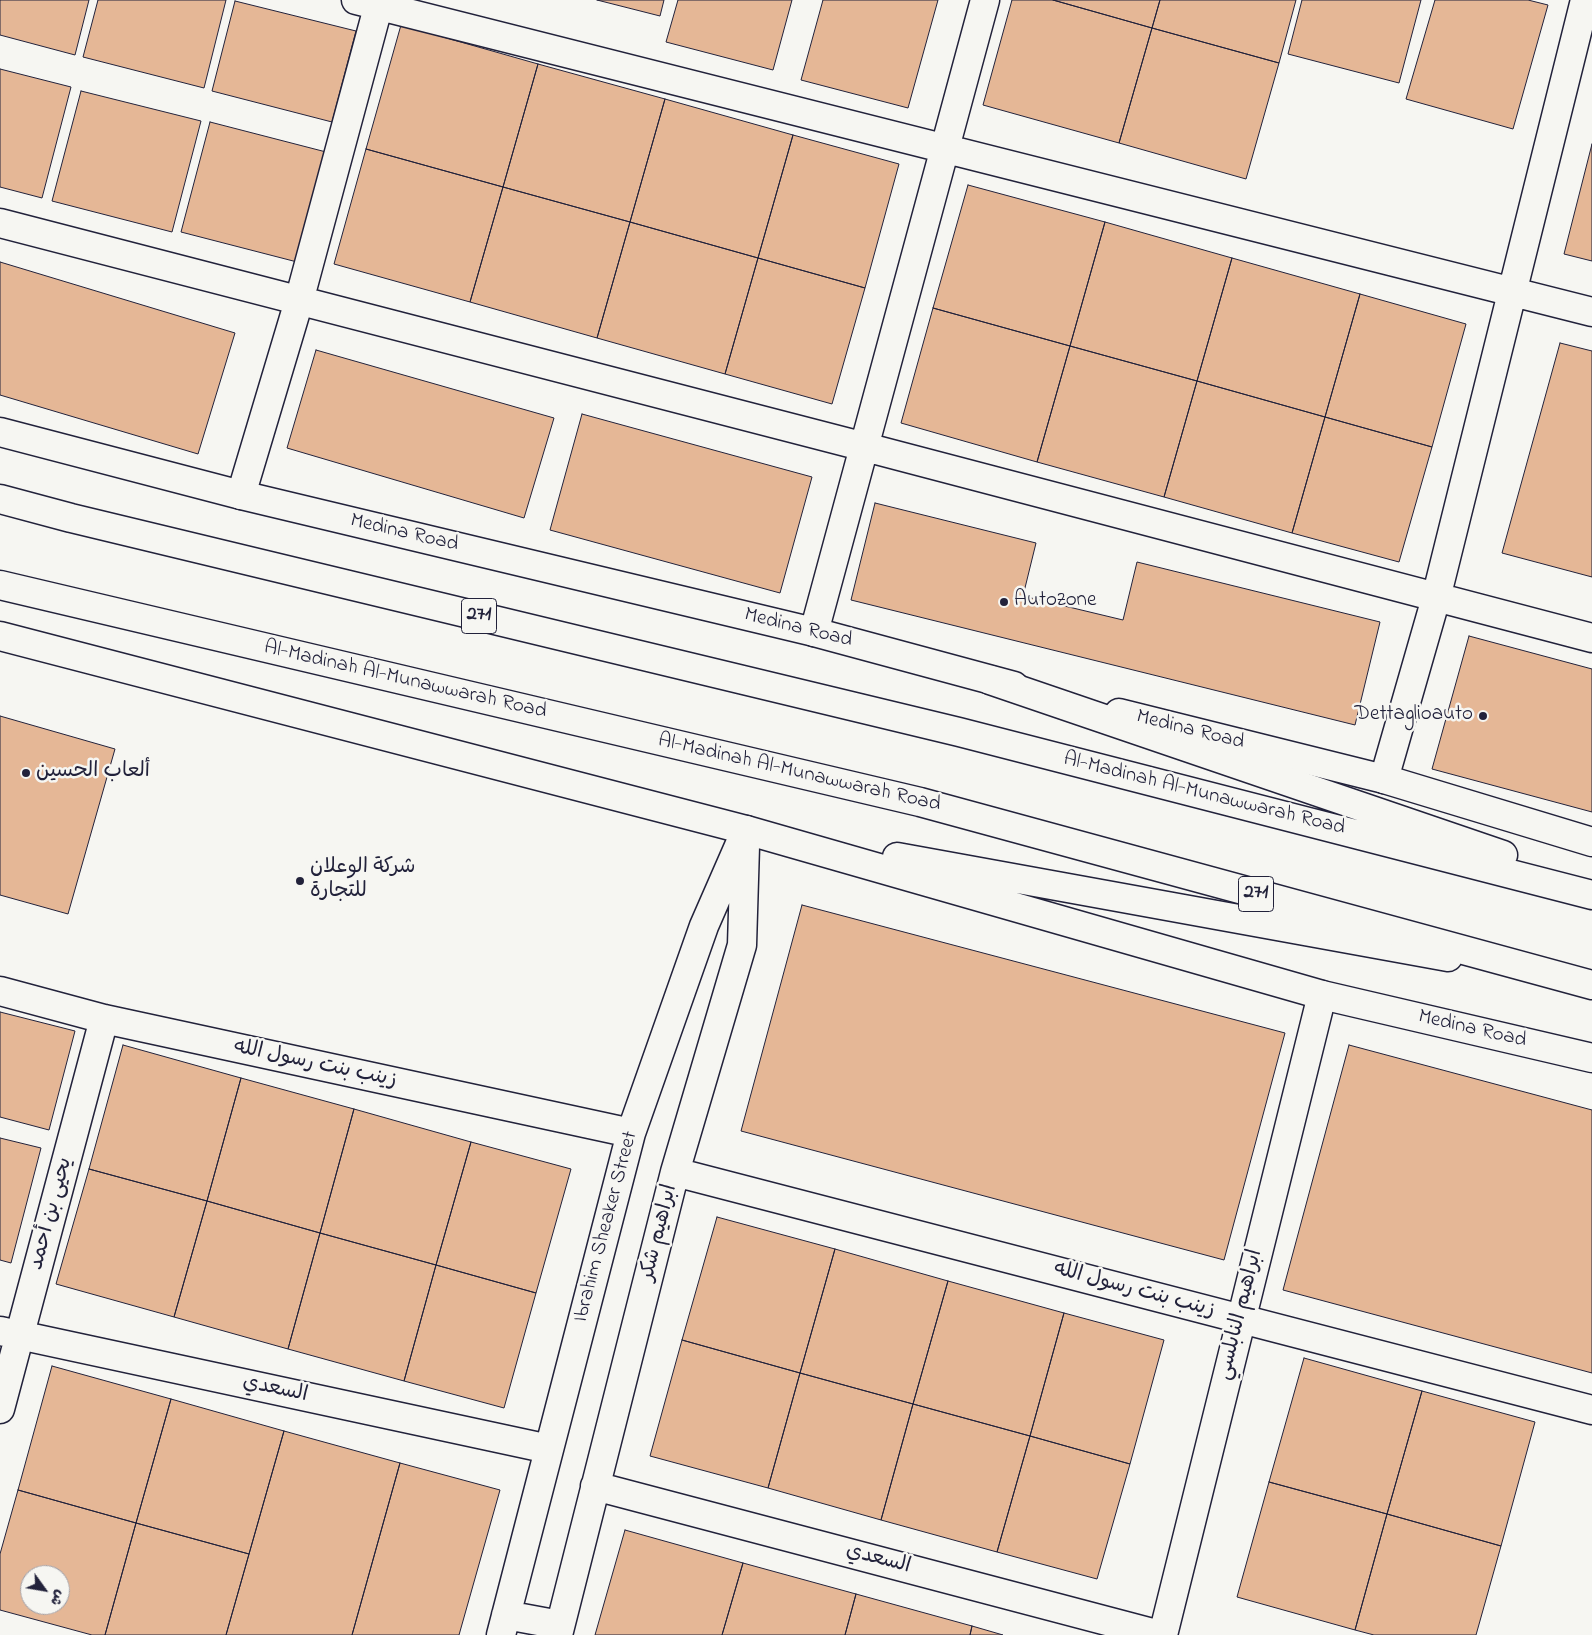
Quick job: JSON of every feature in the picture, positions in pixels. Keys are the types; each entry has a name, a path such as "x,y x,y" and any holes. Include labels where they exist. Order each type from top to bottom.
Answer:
{"main road":[{"path":"814,632 985,0"},
{"path":"1384,779 1436,598 1585,0"},
{"path":"241,495 299,301 371,2 1592,312"},
{"path":"0,223 1592,638"},
{"name":"Medina Road","path":"0,432 241,495 814,632 990,680 1384,779 1592,842"},
{"name":"Al-Madinah Al-Munawwarah Road","path":"0,499 71,518 959,732 1592,895"},
{"name":"Al-Madinah Al-Munawwarah Road","path":"0,585 920,802 1581,982"},
{"name":"Medina Road","path":"0,636 746,830 1322,995 1592,1058"},
{"path":"990,680 1592,886"},
{"name":"Medina Road","path":"746,830 1581,982"},
{"name":"Ibrahim Sheaker Street","path":"504,1625 631,1133 704,926 746,830"},
{"name":"ابراهيم شكر","path":"559,1630 675,1172 742,945 746,830"},
{"name":"زينب بنت رسول الله","path":"0,991 104,1019 631,1133"},
{"name":"ابراهيم النابلسي","path":"1161,1635 1322,995"},
{"name":"يحيى بن أحمد","path":"0,1409 10,1333 104,1019"},
{"name":"زينب بنت رسول الله","path":"675,1172 1592,1410"},
{"name":"السعدي","path":"10,1333 549,1449"},
{"name":"السعدي","path":"595,1486 1161,1635"},
{"path":"504,1625 559,1630"}],"building":[{"path":"0,0 89,0 75,55 0,35"},
{"path":"98,0 226,0 204,88 83,57"},
{"path":"597,0 664,0 660,16"},
{"path":"678,0 792,0 773,70 666,42"},
{"path":"823,0 938,0 908,108 801,80"},
{"path":"1012,0 1053,0 1152,28 1119,143 983,105"},
{"path":"1053,0 1160,0 1152,28"},
{"path":"1160,0 1296,0 1279,63 1152,28"},
{"path":"1302,0 1421,0 1399,83 1288,54"},
{"path":"1435,0 1528,0 1548,5 1513,129 1406,99"},
{"path":"235,1 356,31 332,122 212,91"},
{"path":"401,25 538,64 503,187 366,149"},
{"path":"1152,28 1279,63 1246,179 1119,143"},
{"path":"538,64 665,99 630,222 503,187"},
{"path":"0,69 71,87 42,198 0,187"},
{"path":"81,91 201,121 172,232 52,201"},
{"path":"665,99 793,135 758,258 630,222"},
{"path":"210,122 330,153 301,263 181,232"},
{"path":"793,135 899,164 865,288 758,258"},
{"path":"1592,144 1592,261 1564,254"},
{"path":"366,149 503,187 470,302 334,264"},
{"path":"968,185 1105,222 1070,346 933,308"},
{"path":"503,187 630,222 597,338 470,302"},
{"path":"630,222 758,258 725,374 597,338"},
{"path":"1105,222 1232,258 1197,381 1070,346"},
{"path":"758,258 865,288 832,404 725,374"},
{"path":"1232,258 1360,294 1325,417 1197,381"},
{"path":"0,262 235,333 198,454 0,395"},
{"path":"1360,294 1466,324 1432,447 1325,417"},
{"path":"933,308 1070,346 1037,462 901,423"},
{"path":"1560,343 1592,351 1592,577 1502,553"},
{"path":"1070,346 1197,381 1164,497 1037,462"},
{"path":"316,350 554,418 524,518 287,448"},
{"path":"1197,381 1325,417 1292,533 1164,497"},
{"path":"582,414 812,477 780,593 550,530"},
{"path":"1325,417 1432,447 1399,562 1292,533"},
{"path":"875,503 1036,543 1023,596 1123,620 1137,562 1380,622 1355,725 851,600"},
{"path":"1469,636 1592,669 1592,812 1432,769"},
{"path":"0,716 115,749 68,914 0,895"},
{"path":"802,905 1285,1033 1224,1260 741,1131"},
{"path":"0,1012 75,1031 49,1130 0,1117"},
{"path":"123,1045 241,1078 207,1201 89,1169"},
{"path":"1349,1045 1592,1110 1592,1373 1283,1290"},
{"path":"241,1078 354,1109 320,1233 207,1201"},
{"path":"354,1109 471,1142 436,1265 320,1233"},
{"path":"0,1138 41,1148 11,1263 0,1260"},
{"path":"471,1142 571,1169 536,1293 436,1265"},
{"path":"89,1169 207,1201 174,1317 56,1284"},
{"path":"207,1201 320,1233 288,1349 174,1317"},
{"path":"717,1217 835,1249 800,1373 682,1340"},
{"path":"320,1233 436,1265 404,1381 288,1349"},
{"path":"835,1249 948,1281 913,1404 800,1373"},
{"path":"436,1265 536,1293 504,1408 404,1381"},
{"path":"948,1281 1064,1313 1030,1436 913,1404"},
{"path":"1064,1313 1164,1340 1130,1464 1030,1436"},
{"path":"682,1340 800,1373 768,1488 650,1456"},
{"path":"1304,1358 1422,1391 1387,1514 1269,1482"},
{"path":"52,1366 171,1399 136,1523 18,1490"},
{"path":"800,1373 913,1404 881,1520 768,1488"},
{"path":"1422,1391 1535,1422 1501,1546 1387,1514"},
{"path":"171,1399 284,1431 249,1554 136,1523"},
{"path":"913,1404 1030,1436 997,1552 881,1520"},
{"path":"284,1431 400,1463 352,1635 226,1635"},
{"path":"1030,1436 1130,1464 1097,1579 997,1552"},
{"path":"400,1463 500,1490 459,1635 352,1635"},
{"path":"1269,1482 1387,1514 1355,1630 1237,1597"},
{"path":"18,1490 136,1523 105,1635 92,1635 0,1610 0,1554"},
{"path":"1387,1514 1501,1546 1476,1635 1374,1635 1355,1630"},
{"path":"136,1523 249,1554 226,1635 105,1635"},
{"path":"625,1530 743,1563 722,1635 595,1635"},
{"path":"743,1563 856,1594 845,1635 722,1635"},
{"path":"856,1594 972,1626 970,1635 845,1635"},
{"path":"972,1626 1003,1635 970,1635"}],"place":[{"name":"Autozone","path":"1004,602"},
{"name":"Dettaglioauto","path":"1483,716"},
{"name":"ألعاب الحسين","path":"26,773"},
{"name":"شركة الوعلان للتجارة","path":"300,881"}]}
